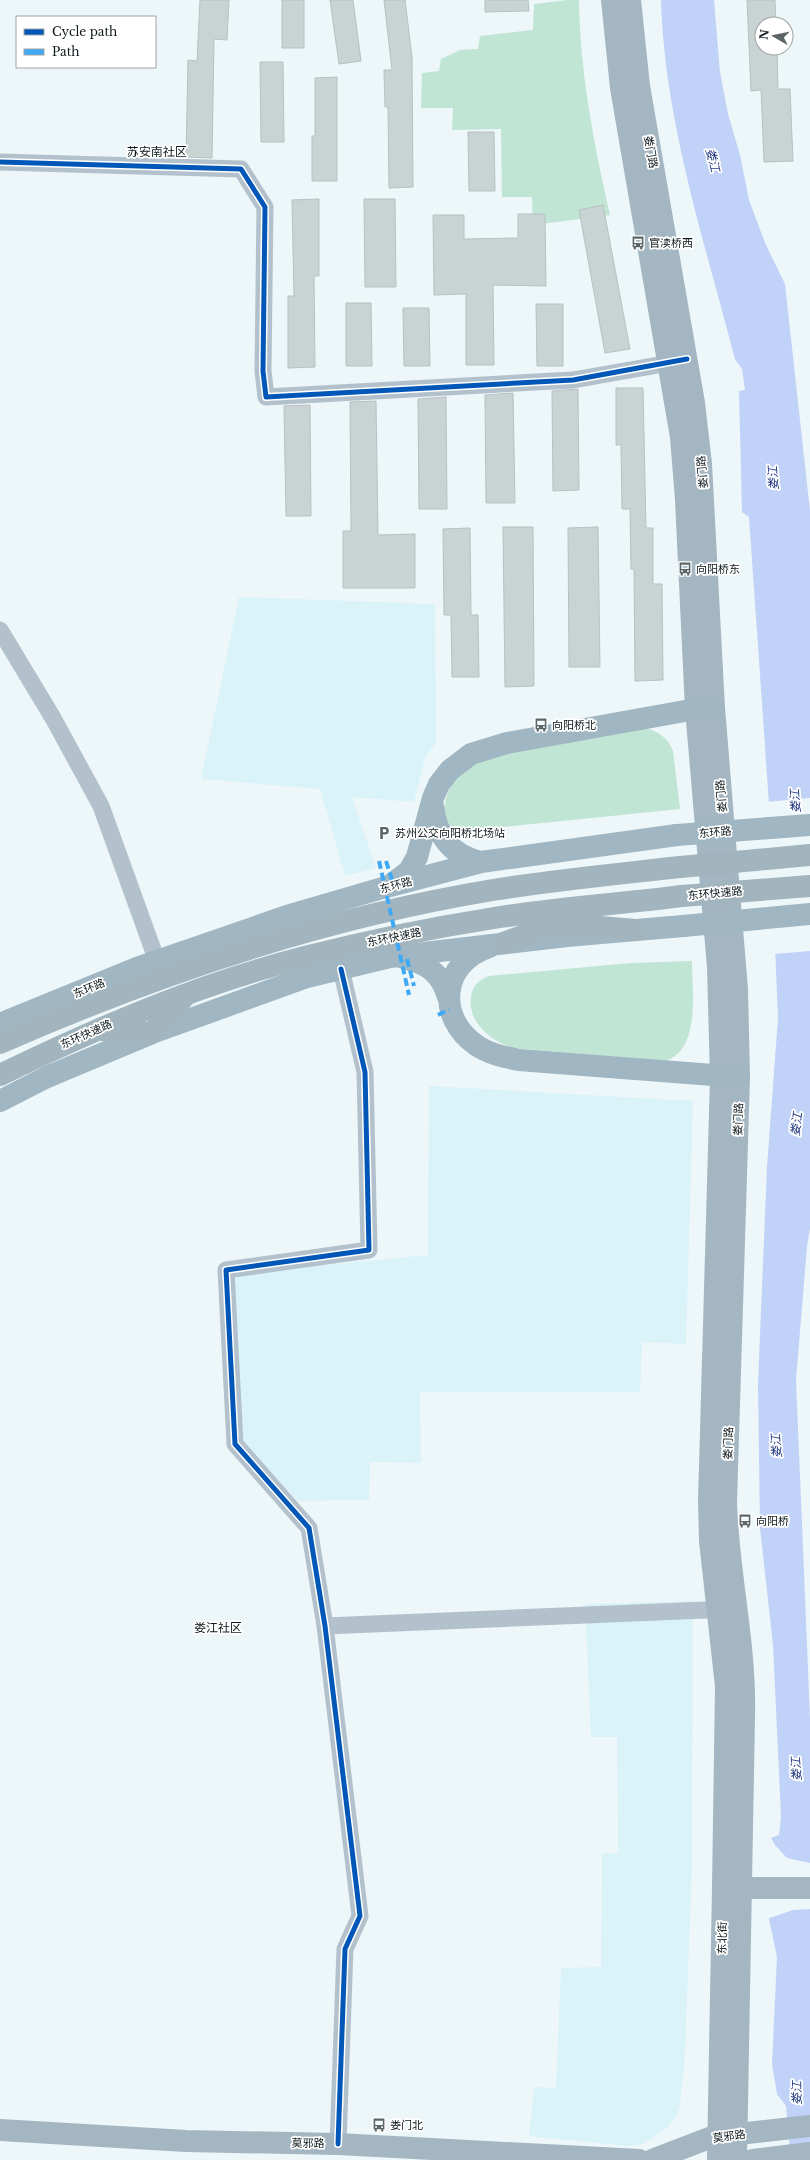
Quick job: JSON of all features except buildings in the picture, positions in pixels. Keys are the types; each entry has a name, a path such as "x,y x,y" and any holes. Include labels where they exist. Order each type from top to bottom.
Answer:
{"highway":[{"path":"759,860 810,847"},
{"path":"0,1043 89,1005 172,974 253,948 410,907 493,890 680,867 810,855"},
{"name":"东环快速路","path":"0,1075 95,1030 186,994 305,957 405,934 494,918 682,896 810,886"},
{"path":"503,943 610,905"},
{"path":"494,918 636,930"},
{"path":"95,1030 152,1033 186,994"}],"main road":[{"name":"娄门路","path":"612,0 621,88 701,464 705,709 737,990 730,1077 726,1502 728,1540 727,1609 743,1672 735,1716"},
{"name":"娄门路","path":"630,0 639,86 678,361"},
{"path":"386,887 404,875 413,865 421,846 432,801 437,788 450,770 462,759 483,749 507,743 705,709"},
{"path":"432,801 436,826 445,841 465,857 481,862"},
{"name":"东环路","path":"0,1024 157,961 290,915 386,887 481,862 677,836 810,825"},
{"path":"0,1101 46,1077 152,1033 307,977 341,969 390,958 503,943 810,914"},
{"path":"448,997 452,978 461,965 476,952 503,943"},
{"path":"390,958 412,960 429,967 439,977 448,997 452,1015 464,1034 476,1046 498,1056 519,1060 730,1077"},
{"name":"东北街","path":"735,1716 732,1888 736,2160"},
{"path":"732,1888 810,1888"},
{"name":"东北街","path":"718,2160 732,1888"},
{"name":"莫邪路","path":"652,2160 712,2137 810,2126"},
{"name":"莫邪路","path":"0,2130 186,2141 338,2144 639,2160"},
{"path":"753,2160 810,2153"}],"street":[{"path":"0,162 240,169 265,207 263,370 266,397 573,380 678,361"},
{"path":"0,630 53,718 101,806 157,961"},
{"path":"338,2144 345,1949 360,1916 325,1626 309,1528 235,1444 226,1270 369,1250 365,1072 341,969"},
{"path":"325,1626 727,1609"}],"shaded area":[{"path":"239,597 435,604 436,742 425,758 414,802 352,797 376,868 345,876 320,789 201,779"},
{"path":"429,1086 693,1101 686,1344 642,1342 640,1392 420,1392 421,1463 370,1462 369,1500 298,1501 240,1439 234,1274 428,1255"},
{"path":"693,1601 692,1864 685,2055 680,2104 677,2115 667,2128 643,2144 628,2146 529,2136 534,2087 556,2088 561,1968 601,1967 602,1854 618,1853 617,1737 591,1737 585,1604"}],"green space":[{"path":"579,0 585,81 610,215 533,225 532,197 502,197 501,129 452,130 453,108 421,108 422,73 439,71 441,59 460,50 478,49 480,36 533,30 534,4"},
{"path":"646,728 655,731 662,736 671,746 673,751 680,809 464,831 448,829 442,818 447,794 455,776 482,756"},
{"path":"692,961 693,1003 689,1032 684,1045 676,1055 665,1061 512,1048 488,1035 482,1029 476,1022 471,1005 471,996 475,986 479,981 489,976 631,963"}],"water":[{"name":"娄江","path":"661,0 714,0 720,72 728,114 740,155 749,200 765,243 785,284 810,511 810,1228 807,1246 796,1380 810,1717 810,2160 791,2160 786,2106 777,2094 772,2064 777,1957 769,1919 769,1839 779,1835 781,1816 773,1645 760,1528 758,1384 767,1167 778,1018 769,804 749,517 742,512 739,391 745,390 742,369 735,359 699,226 678,136 664,45"}],"pier":[{"path":"810,798 810,951 774,954 766,802"},
{"path":"770,1836 775,1845 787,1858 810,1863 810,1909 793,1910 767,1919 767,1839"}],"marked path":[{"path":"409,829 425,832"},
{"path":"379,861 409,995"},
{"path":"386,861 393,883"},
{"path":"407,959 414,986"},
{"path":"438,1015 449,1009"}],"cycle path":[{"path":"0,162 241,169 265,207 263,371 266,397 573,380 687,359"},
{"path":"338,2144 345,1949 360,1916 325,1626 309,1528 235,1444 226,1270 369,1250 365,1072 341,969"}],"place":[{"name":"官渎桥西","path":"638,243"},
{"name":"向阳桥东","path":"685,569"},
{"name":"向阳桥北","path":"541,725"},
{"name":"苏州公交向阳桥北场站","path":"384,833"},
{"name":"向阳桥","path":"745,1521"},
{"name":"娄门北","path":"379,2125"}],"district":[{"name":"苏安南社区","path":"157,151"},
{"name":"娄江社区","path":"218,1627"}]}
